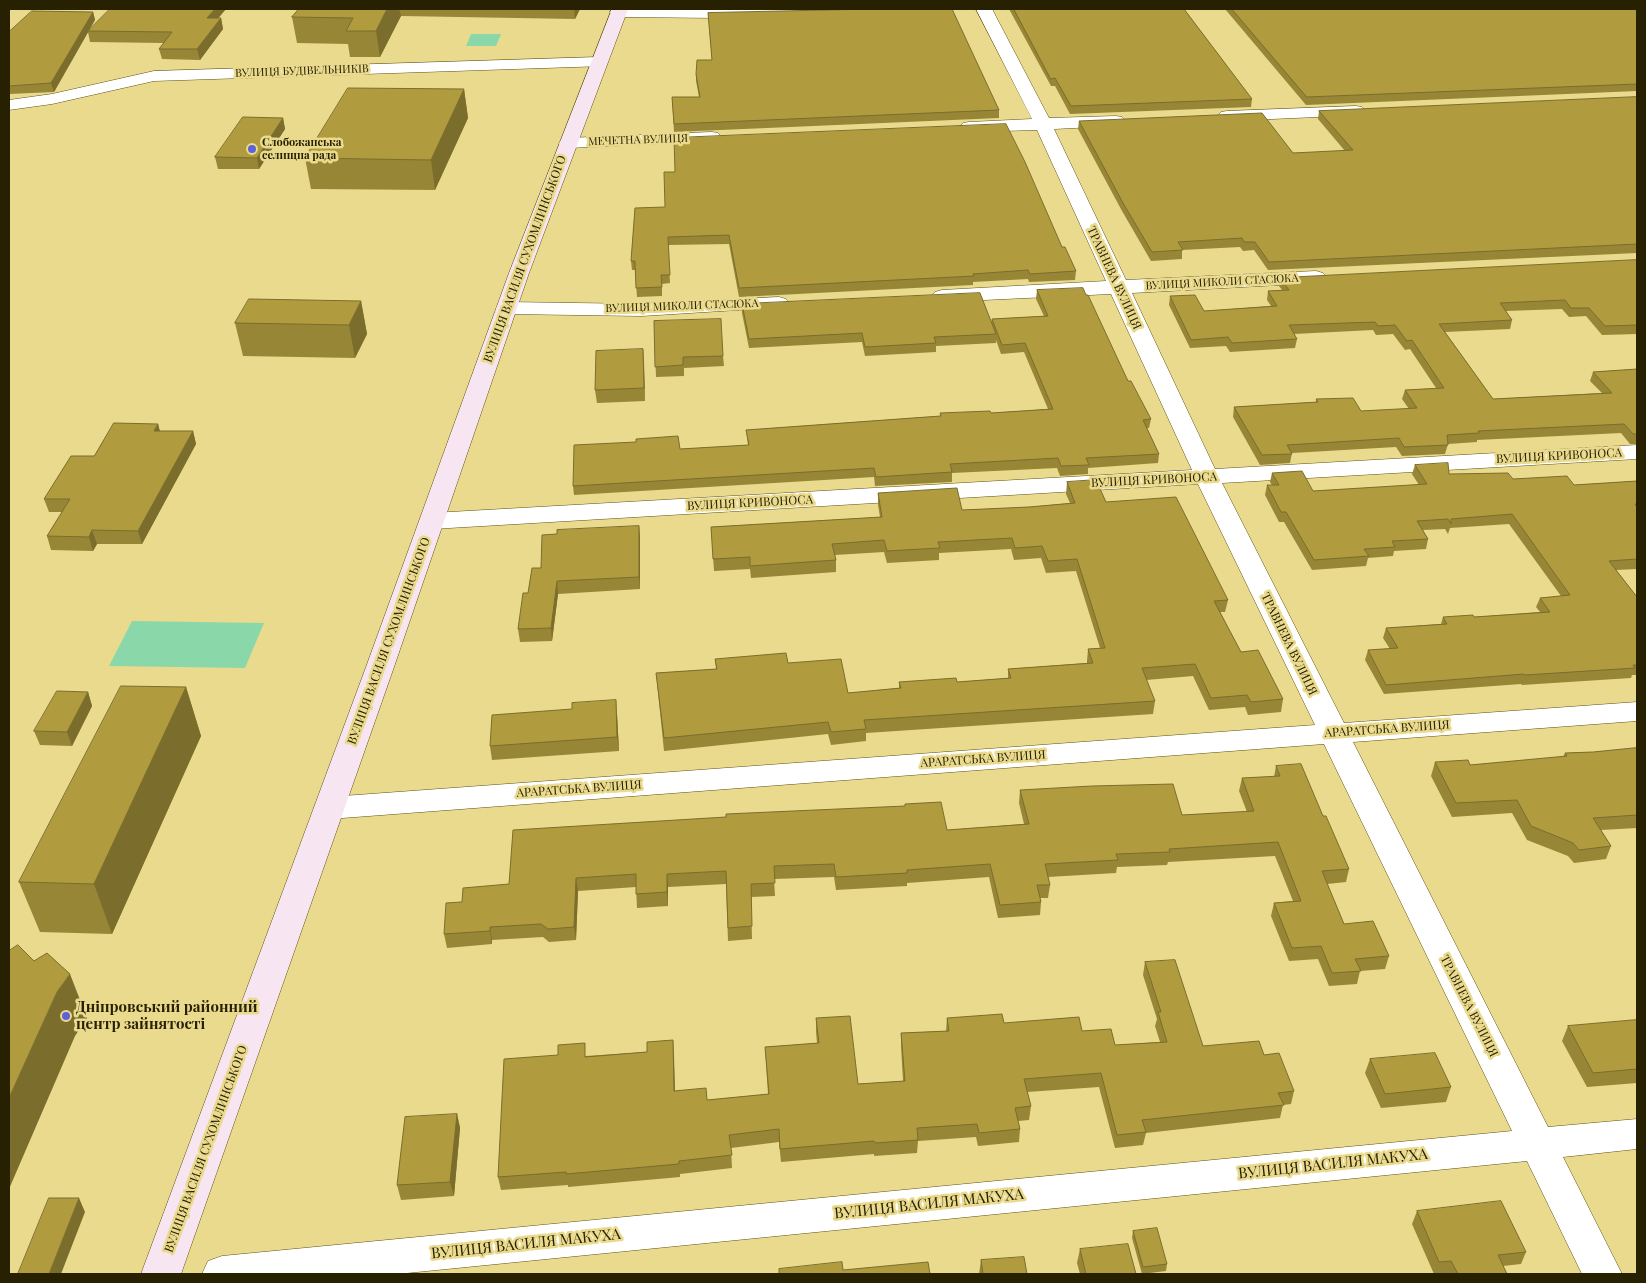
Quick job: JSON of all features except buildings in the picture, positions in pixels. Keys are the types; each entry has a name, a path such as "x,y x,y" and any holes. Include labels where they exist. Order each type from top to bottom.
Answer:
{"main road":[{"name":"ВУЛИЦЯ ВАСИЛЯ СУХОМЛИНСЬКОГО","path":"161,1274 432,521 506,308 619,10"}],"street":[{"path":"619,10 720,13 872,9"},
{"name":"ТРАВНЕВА ВУЛИЦЯ","path":"984,9 1043,124 1207,477 1602,1274"},
{"name":"ВУЛИЦЯ БУДІВЕЛЬНИКІВ","path":"9,105 52,99 154,76 599,62"},
{"path":"1211,117 1370,110"},
{"path":"948,128 1132,120"},
{"name":"МЕЧЕТНА ВУЛИЦЯ","path":"568,143 725,137"},
{"name":"ВУЛИЦЯ МИКОЛИ СТАСЮКА","path":"923,296 1338,276"},
{"name":"ВУЛИЦЯ МИКОЛИ СТАСЮКА","path":"506,308 642,310 796,302"},
{"name":"ВУЛИЦЯ КРИВОНОСА","path":"432,521 1637,452"},
{"name":"АРАРАТСЬКА ВУЛИЦЯ","path":"329,808 1332,732 1637,711"},
{"name":"ВУЛИЦЯ ВАСИЛЯ МАКУХА","path":"222,1274 1637,1134"}],"green space":[{"path":"471,34 501,34 496,46 466,46"},
{"path":"132,621 264,623 245,668 109,666"}],"place":[{"name":"Слобожанська селищна рада","path":"252,149"},
{"name":"Дніпровський районний центр зайнятості","path":"66,1016"}]}
